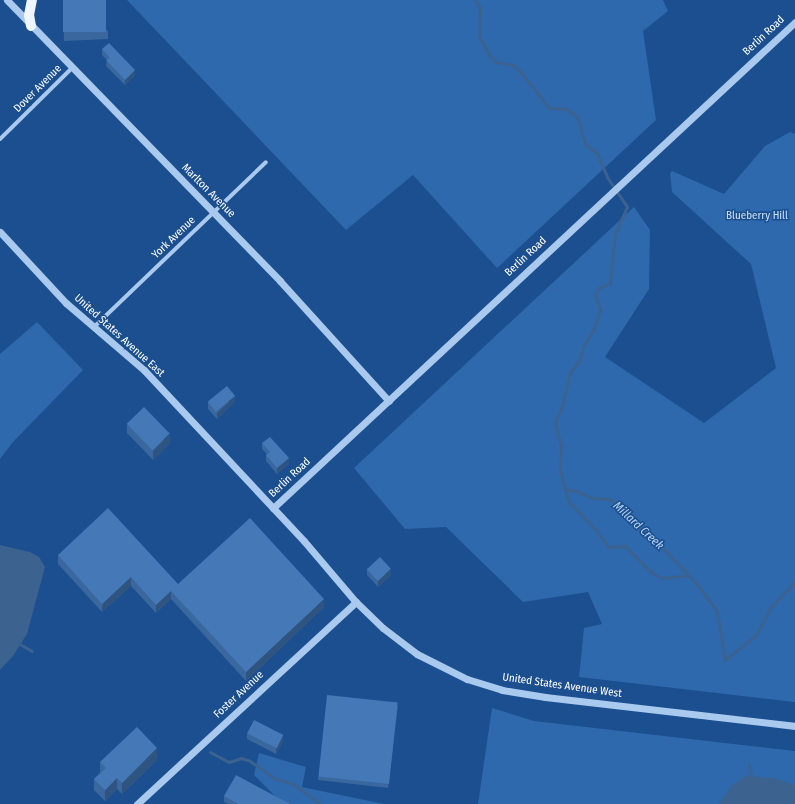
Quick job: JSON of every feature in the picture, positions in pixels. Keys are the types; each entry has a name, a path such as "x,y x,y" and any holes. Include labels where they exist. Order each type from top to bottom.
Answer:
{"main road":[{"path":"31,26 29,15 32,0"}],"street":[{"name":"Marlton Avenue","path":"7,0 71,68 214,212 389,401"},
{"name":"Berlin Road","path":"273,508 795,22"},
{"name":"Dover Avenue","path":"0,139 71,68"},
{"name":"York Avenue","path":"94,327 266,162"},
{"name":"United States Avenue East","path":"0,232 66,303 144,370 273,508"},
{"name":"United States Avenue West","path":"273,508 356,602 382,628 417,654 467,679 502,690 545,697 795,726"},
{"name":"Foster Avenue","path":"137,804 356,602"}],"green space":[{"path":"127,0 663,0 668,11 643,31 656,120 497,268 413,175 346,230"},
{"name":"Blueberry Hill","path":"790,132 795,134 795,702 579,677 584,628 602,624 588,592 523,602 446,527 405,529 354,468 634,207 650,230 649,289 605,357 704,423 776,368 751,264 672,192 670,173 672,171 724,194 765,146"},
{"path":"37,322 83,370 13,442 0,459 0,354"},
{"path":"492,708 534,721 795,751 795,793 725,804 478,804"},
{"path":"259,753 306,767 302,787 384,804 283,804 254,775"}],"shaded area":[{"path":"0,545 30,552 39,557 45,567 27,634 13,656 0,670"},
{"path":"746,776 774,778 795,785 795,804 719,804 732,785"}],"building":[{"path":"63,0 106,0 106,32 63,32"},
{"path":"109,43 135,70 125,80 106,60 110,58 102,49"},
{"path":"227,386 235,396 216,412 208,402"},
{"path":"144,407 170,434 152,450 127,424"},
{"path":"270,437 289,458 277,468 266,455 270,452 262,443"},
{"path":"108,508 178,584 250,518 324,599 246,672 171,591 156,605 131,577 102,604 58,555"},
{"path":"380,557 391,569 378,581 367,569"},
{"path":"327,695 398,702 389,784 318,777"},
{"path":"254,720 283,735 277,748 247,733"},
{"path":"137,727 157,748 122,783 117,778 105,790 94,779 106,768 100,762"},
{"path":"236,775 290,804 238,804 224,796"}],"waterway":[{"name":"Millard Creek","path":"475,0 480,8 479,36 489,55 496,62 513,65 519,70 549,108 567,109 578,118 585,144 597,153 607,177 627,207 615,233 610,283 599,288 595,294 600,310 594,329 583,346 580,359 570,373 561,409 555,423 561,446 560,471 569,502 596,530 608,547 625,546 652,573 662,578 689,575"},
{"name":"Millard Creek","path":"567,490 577,491 592,498 610,499 630,515 645,536 660,545 697,584 717,612 725,660 756,635 771,607 795,582"},
{"path":"18,643 32,651"},
{"path":"210,752 229,762 241,758 250,761 276,779 293,784 321,804"},
{"name":"Millard Creek","path":"749,765 752,779"}]}
